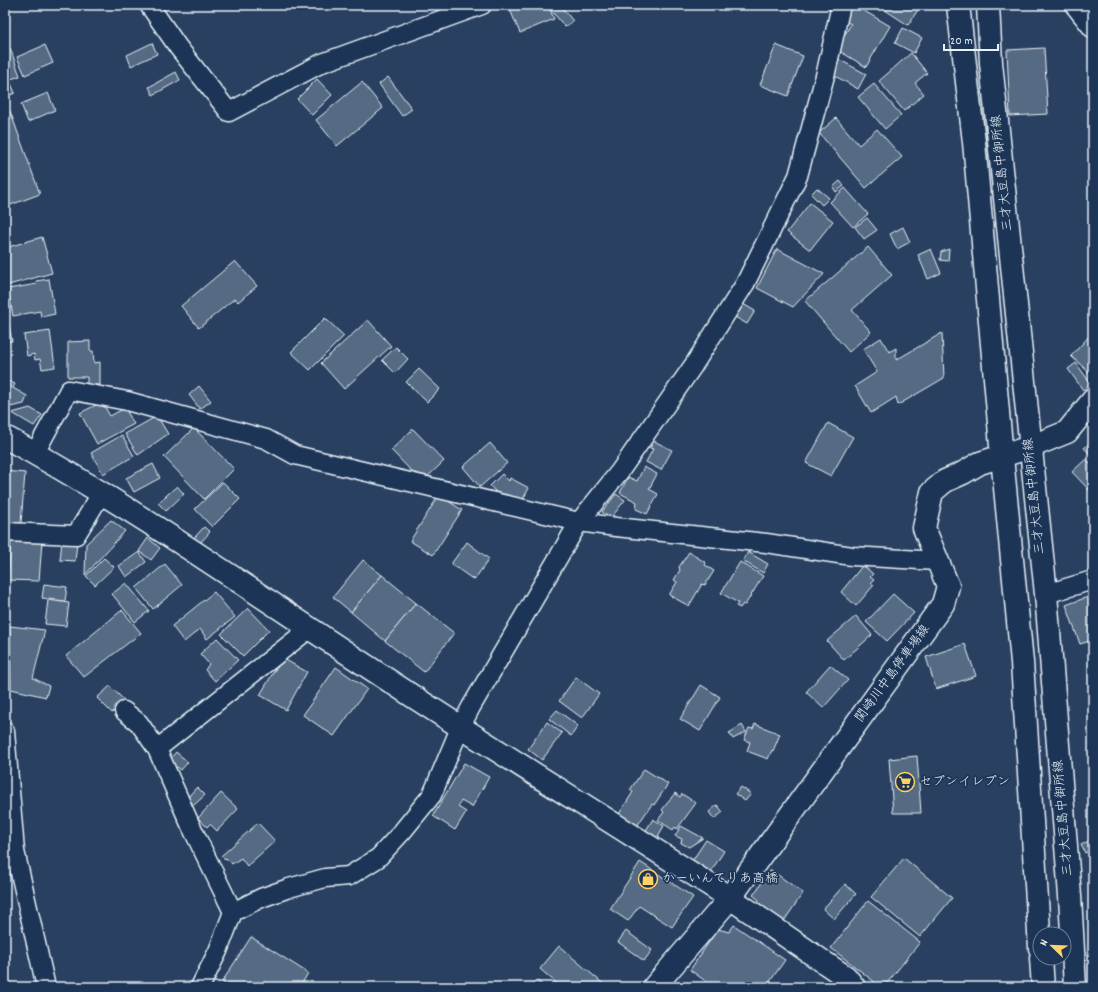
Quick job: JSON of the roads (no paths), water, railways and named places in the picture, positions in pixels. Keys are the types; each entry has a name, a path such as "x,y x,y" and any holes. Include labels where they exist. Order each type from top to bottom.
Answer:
{"main road":[{"name":"三才大豆島中御所線","path":"958,5 974,142 1022,662 1039,926"},
{"name":"三才大豆島中御所線","path":"988,5 991,63 1046,594 1070,896 1075,987"},
{"name":"関崎川中島停車場線","path":"654,987 730,898 943,604 948,586 924,528 932,492 946,481 980,463 1002,457 1067,432 1093,400"},
{"path":"5,437 35,453 169,536 460,728 730,898 846,978 854,987"},
{"path":"1042,966 1043,987"}],"street":[{"path":"149,5 178,47 229,112 322,63 482,5"},
{"path":"200,987 218,951 234,912 261,898 289,888 325,878 348,876 378,858 432,796 460,728 579,522 620,471 689,373 745,284 798,176 826,72 841,5"},
{"path":"1074,5 1093,29"},
{"path":"35,453 69,390 127,401 266,439 295,455 579,522 766,543 852,556 937,561"},
{"path":"5,532 76,535 101,494"},
{"path":"1046,594 1093,580"},
{"path":"157,749 309,629"},
{"path":"124,711 139,723 157,749 190,824 234,912"},
{"path":"5,731 15,851 46,987"}],"place":[{"name":"セブンイレブン","path":"905,782"},
{"name":"かーいんてりあ高橋","path":"648,879"}]}
